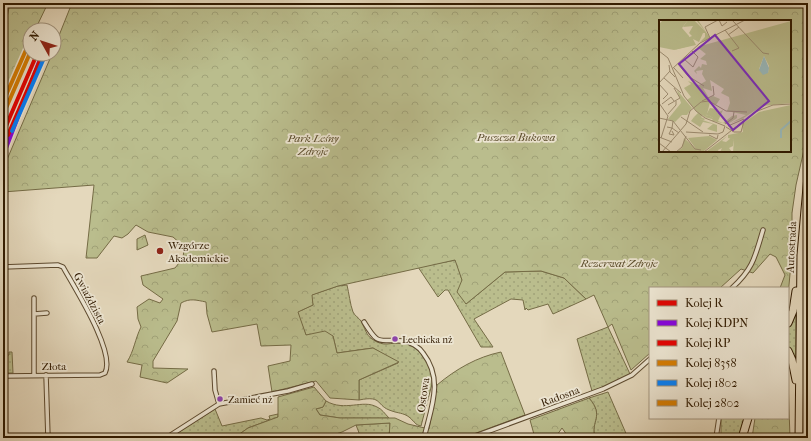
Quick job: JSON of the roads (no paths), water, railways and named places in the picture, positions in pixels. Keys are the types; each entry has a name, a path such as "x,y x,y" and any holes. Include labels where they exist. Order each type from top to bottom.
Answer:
{"highway":[{"name":"Autostrada","path":"799,438 801,255 808,176"},
{"path":"789,320 794,307 801,255"},
{"name":"Autostrada","path":"806,437 808,265"},
{"path":"789,353 793,362 799,402"},
{"path":"742,438 749,419"},
{"path":"747,438 749,419"},
{"path":"806,437 808,422"}],"street":[{"path":"3,13 5,3"},
{"path":"733,287 747,274 752,266 763,230"},
{"name":"Gwiaździsta","path":"3,267 58,265 63,267 94,323 106,356 107,365 105,373"},
{"path":"34,298 34,375"},
{"path":"34,314 47,313"},
{"name":"Ostowa","path":"364,322 373,336 378,340 407,342 422,352 435,375 436,383 424,438"},
{"name":"Radosna","path":"470,438 614,384 632,375 649,360"},
{"path":"214,371 215,390 219,404"},
{"name":"Złota","path":"3,376 100,375 105,373"},
{"path":"46,376 48,438"},
{"path":"166,438 219,404 275,394 312,384"},
{"path":"717,438 719,419"}],"rail line":[{"name":"2802","path":"3,102 22,59"},
{"name":"8358","path":"3,115 26,62"},
{"name":"R","path":"3,133 34,62"},
{"name":"KDPN","path":"3,156 39,62"},
{"name":"RP","path":"8,135 39,62"},
{"name":"1802","path":"12,131 42,62"}],"place":[{"name":"Wzgórze Akademickie","path":"160,251"},
{"name":"Lechicka nż","path":"395,339"},
{"name":"Zamieć nż","path":"220,399"}],"park label":[{"name":"Puszcza Bukowa","path":"516,137"},
{"name":"Park Leśny Zdroje","path":"313,144"},
{"name":"Rezerwat Zdroje","path":"619,263"}]}
